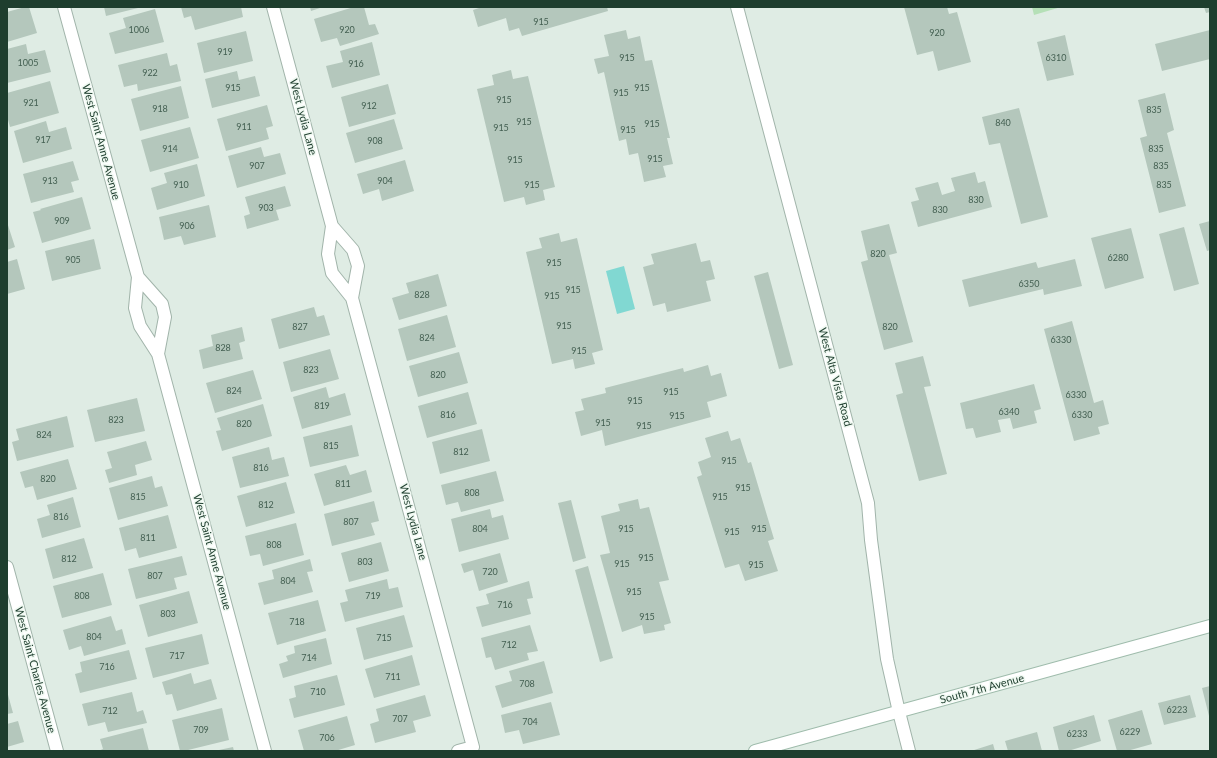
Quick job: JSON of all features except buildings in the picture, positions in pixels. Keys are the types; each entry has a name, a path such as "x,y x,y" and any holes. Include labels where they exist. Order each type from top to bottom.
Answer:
{"street":[{"name":"West Saint Anne Avenue","path":"64,7 138,278 135,308 140,326 158,354 265,751"},
{"name":"West Lydia Lane","path":"273,7 332,226 328,254 332,273 352,298 473,747 458,751"},
{"name":"West Alta Vista Road","path":"737,7 868,503 871,540 888,659 909,751"},
{"name":"West Lydia Lane","path":"332,226 353,250 358,266 352,298"},
{"name":"West Saint Anne Avenue","path":"138,278 162,304 165,317 158,354"},
{"name":"West Saint Charles Avenue","path":"7,566 57,751"},
{"name":"South 7th Avenue","path":"755,751 1210,626"}],"green space":[{"path":"1032,7 1061,7 1034,15"}],"water":[{"path":"624,266 635,309 617,314 606,271"}]}
